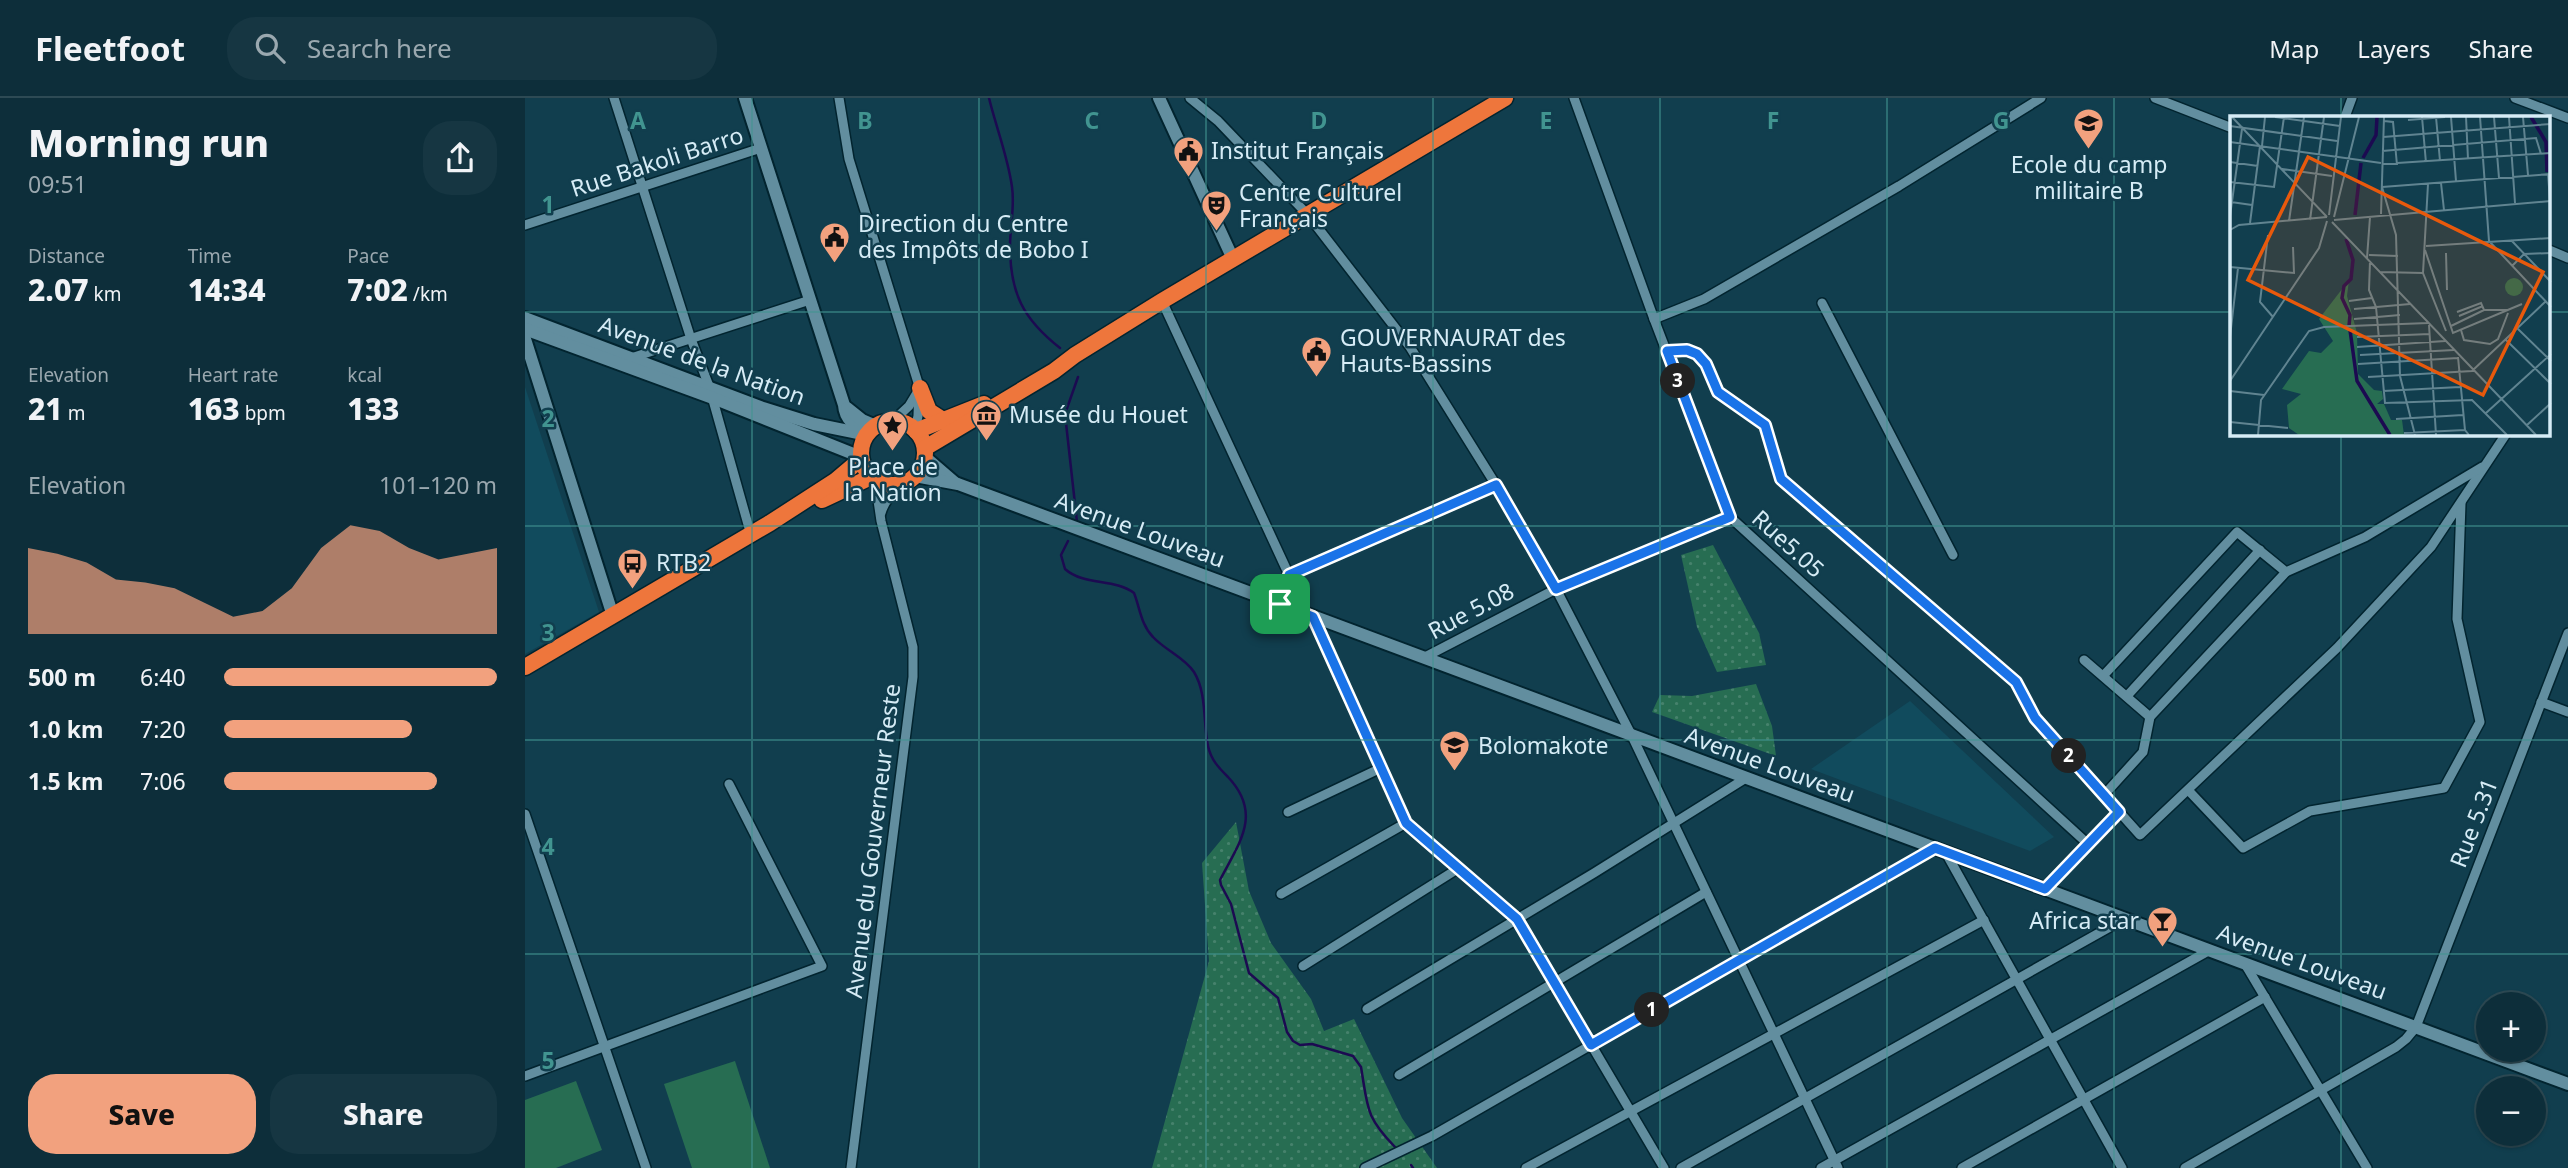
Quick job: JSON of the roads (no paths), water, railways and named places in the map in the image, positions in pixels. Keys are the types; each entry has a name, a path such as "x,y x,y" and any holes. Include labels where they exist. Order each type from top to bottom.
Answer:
{"highway":[{"path":"925,452 1161,301 1505,98"},
{"path":"916,430 976,408 1049,366 1075,355"},
{"path":"919,387 929,411 943,420"},
{"path":"525,667 751,535 835,481 859,460 867,430 893,421 905,424 916,430 925,452 921,468 910,480 886,485 873,478 859,460"},
{"path":"751,535 772,528 873,478"}],"main road":[{"path":"745,98 844,411 867,430"},
{"path":"1159,98 1233,259"},
{"name":"Avenue de la Nation","path":"525,318 711,392 859,460"},
{"name":"Avenue de la Nation","path":"525,329 616,363 814,424 867,430"},
{"path":"525,339 613,616"},
{"path":"844,405 857,416 867,430"},
{"name":"Avenue Louveau","path":"925,452 942,474 958,484 2568,1084"},
{"name":"Avenue Louveau","path":"910,480 958,484"}],"street":[{"path":"614,98 691,339 711,392 751,535"},
{"path":"839,98 849,159 919,387 916,430"},
{"path":"1190,98 1219,121 1308,215 1410,347 1496,485 1556,589 1632,736 1836,1164"},
{"name":"Rue5.05","path":"1574,98 1654,319 1730,517 2088,844"},
{"path":"1654,319 1704,299 1899,186 2041,98"},
{"path":"2155,98 2230,127"},
{"path":"2345,116 2352,98"},
{"path":"2515,98 2568,118"},
{"name":"Rue Bakoli Barro","path":"525,225 761,148"},
{"path":"2550,250 2567,256"},
{"path":"616,363 810,300"},
{"path":"1161,301 1289,575 1280,604"},
{"path":"1822,303 1953,555"},
{"path":"1667,351 1687,350 1702,358 1718,392 1765,425 1781,479 2016,682 2035,718 2140,835 2337,648 2431,547 2505,436"},
{"path":"893,421 909,406 919,387"},
{"path":"2104,795 2143,752 2150,717 2286,572 2365,537 2485,466"},
{"name":"Avenue du Gouverneur Reste","path":"851,1168 913,677 913,647 881,521 873,478"},
{"path":"881,521 884,503 910,480"},
{"path":"1289,575 1496,485"},
{"path":"2188,790 2243,848 2310,811 2444,788 2480,722 2457,619 2461,502"},
{"name":"Rue 5.08","path":"1423,658 1556,589 1730,517"},
{"path":"2103,676 2237,532 2286,572"},
{"path":"2127,696 2260,550"},
{"path":"1313,617 1406,823 1517,919 1664,1168"},
{"name":"Rue 5.31","path":"2416,1027 2568,633"},
{"path":"2084,660 2150,717"},
{"path":"2541,702 2568,712"},
{"path":"1288,812 1381,768"},
{"path":"1367,1009 1747,778"},
{"path":"525,1076 822,966 729,784"},
{"path":"2045,889 2119,812"},
{"path":"525,814 646,1168"},
{"path":"1281,894 1406,823"},
{"path":"1365,1168 1432,1136 1739,960 1941,850 1984,920 2122,1168"},
{"path":"1303,966 1459,868"},
{"path":"1399,1075 1706,892"},
{"path":"1681,1168 2124,919"},
{"path":"1526,1168 1984,920"},
{"path":"1821,1168 1836,1164 2210,950"},
{"path":"2244,963 2367,1168"},
{"path":"1962,1168 2265,997"},
{"path":"2185,1168 2396,1047 2406,1040 2416,1027"}],"waterway":[{"path":"989,98 1012,187 1010,239 1016,291 1028,315 1060,348"},
{"path":"1077,522 1065,414 1078,377"},
{"path":"1068,541 1061,555 1065,569 1081,578 1117,585 1134,593 1149,632 1194,672 1203,699 1209,751 1238,791 1244,804 1246,816 1240,841 1220,880 1231,904 1249,973 1278,998 1287,1032 1293,1041 1300,1045 1312,1044 1353,1056 1361,1067 1369,1111 1395,1147"}],"place":[{"name":"Ecole du camp militaire B","path":"2089,151"},
{"name":"Institut Français","path":"1188,178"},
{"name":"Centre Culturel Français","path":"1216,233"},
{"name":"Direction du Centre des Impôts de Bobo I","path":"835,264"},
{"name":"GOUVERNAURAT des Hauts-Bassins","path":"1317,378"},
{"name":"Musée du Houet","path":"986,442"},
{"name":"Place de la Nation","path":"893,453"},
{"name":"RTB2","path":"633,590"},
{"name":"Bolomakote","path":"1455,773"},
{"name":"Africa star","path":"2162,948"}]}
